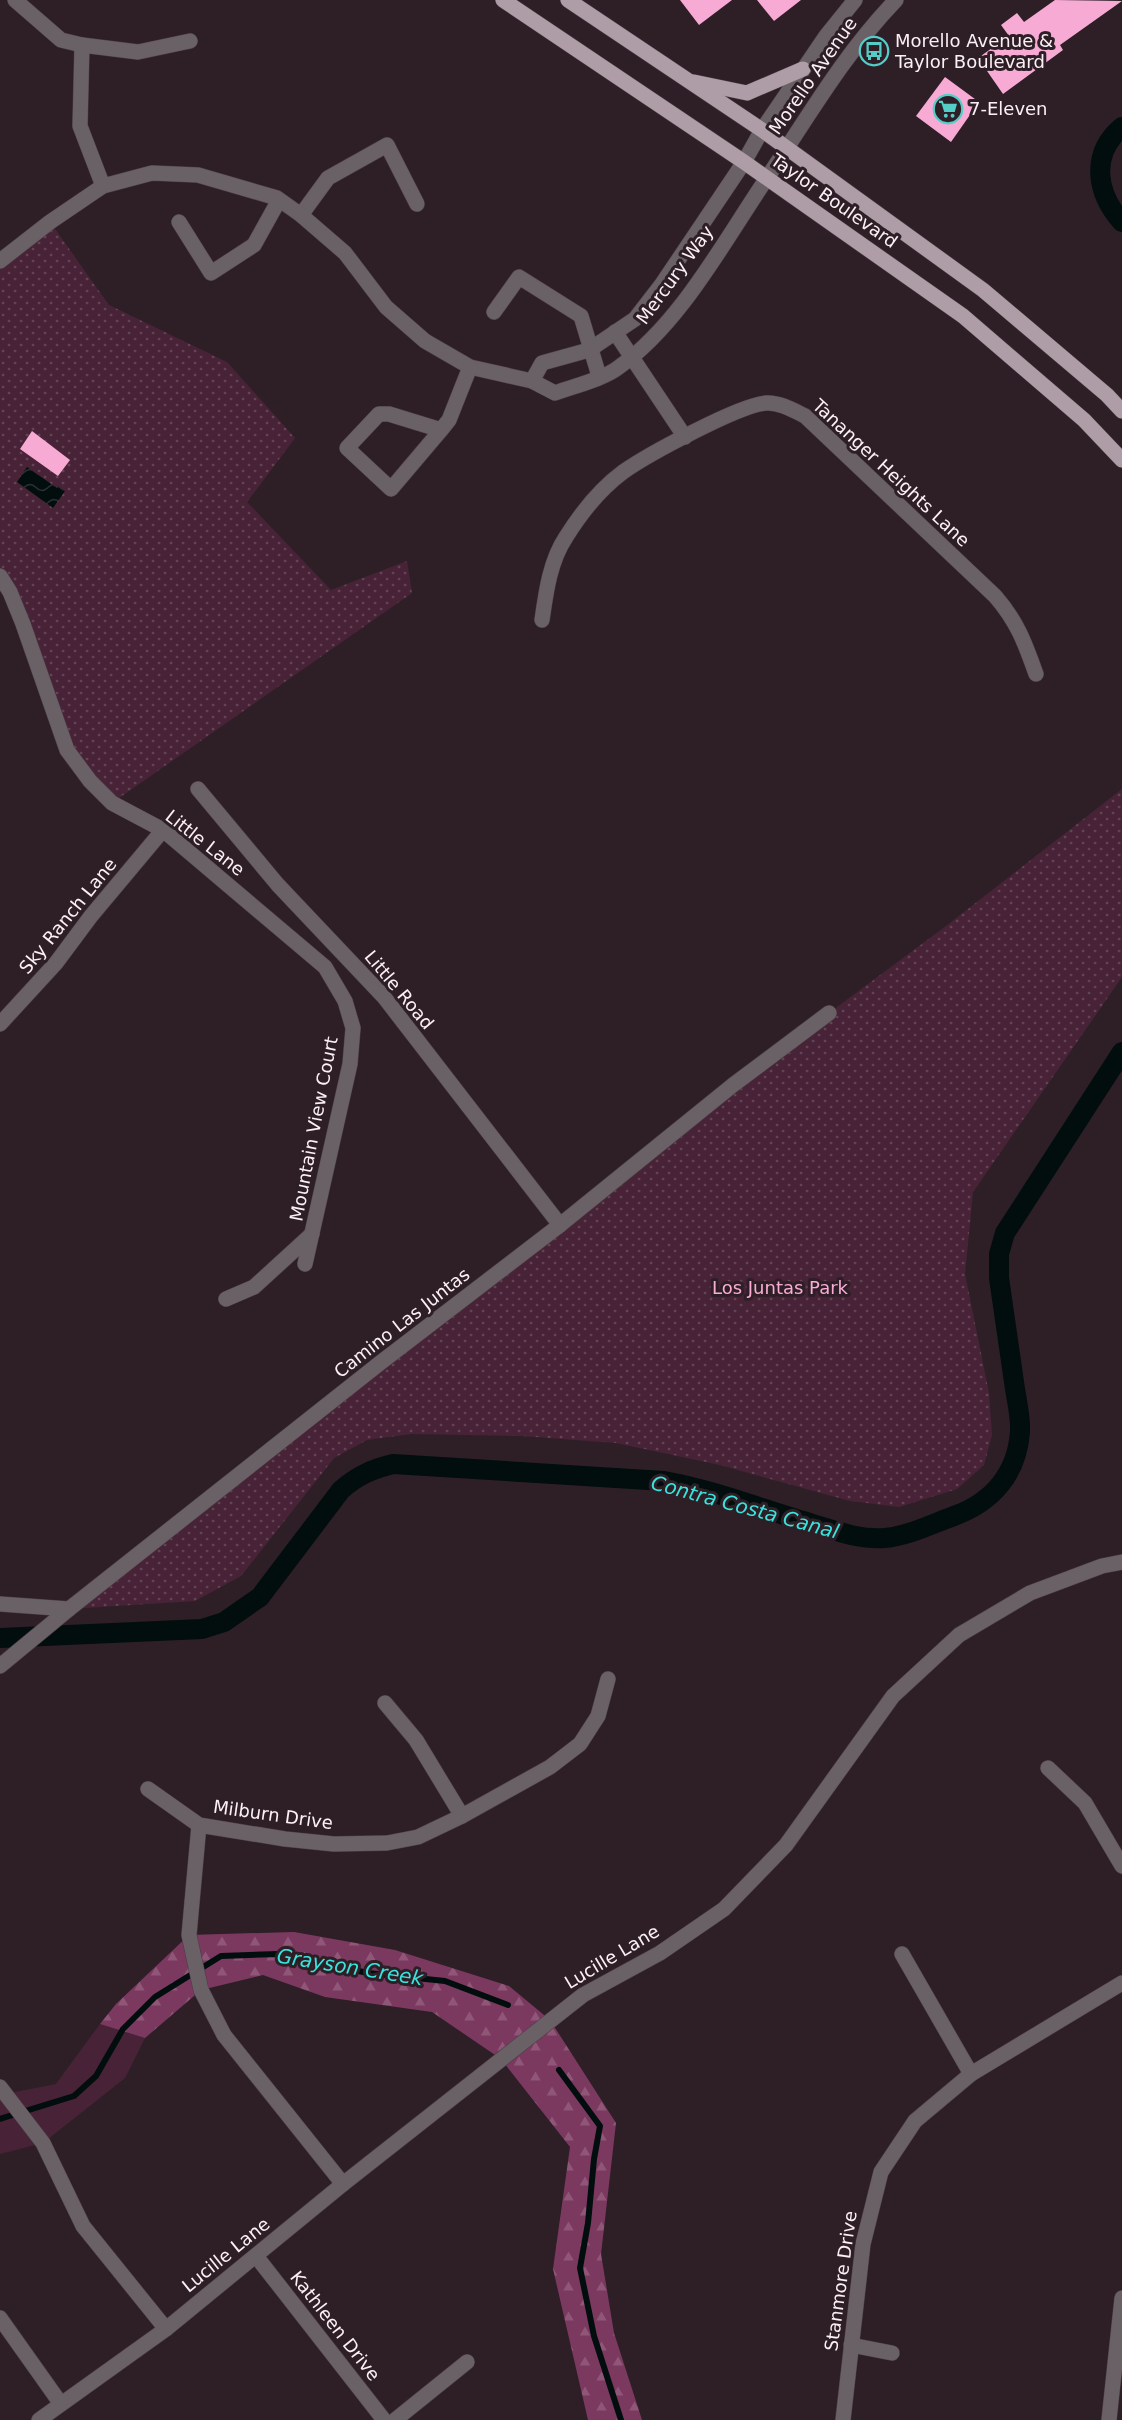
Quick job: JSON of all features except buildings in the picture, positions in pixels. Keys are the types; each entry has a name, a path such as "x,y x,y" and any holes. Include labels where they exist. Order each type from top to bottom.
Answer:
{"main road":[{"name":"Taylor Boulevard","path":"503,0 744,162 963,316 1084,420 1122,459"},
{"name":"Taylor Boulevard","path":"568,0 762,130 983,290 1122,411"},
{"path":"685,80 747,93 803,69"}],"street":[{"path":"15,0 61,40 82,45 138,52 190,41"},
{"name":"Morello Avenue","path":"744,162 762,130 803,69 855,0"},
{"name":"Morello Avenue","path":"767,178 840,65 874,22 896,0"},
{"path":"82,45 80,126 103,186"},
{"path":"302,215 328,178 387,145 417,204"},
{"name":"Mercury Way","path":"532,381 542,363 589,350 635,319 662,284 744,162"},
{"name":"Mercury Way","path":"0,261 50,222 103,186 152,173 198,175 279,200 302,215 345,253 386,307 425,341 470,367 532,381 555,393 618,369 656,337 687,296 767,178"},
{"path":"179,222 211,273 254,245 279,200"},
{"path":"494,312 519,277 581,316 589,350 599,376"},
{"path":"615,332 685,437"},
{"path":"441,430 389,414 379,414 346,448 392,489 441,430 449,420 470,367"},
{"name":"Tananger Heights Lane","path":"542,620 548,580 564,539 594,497 623,472 685,437 749,406 768,402 786,406 805,416 996,596 1022,634 1036,674"},
{"name":"Little Lane","path":"0,576 10,592 23,624 67,750 90,781 112,803 163,830 325,967 345,1002"},
{"name":"Little Road","path":"198,789 278,885 384,997 560,1225"},
{"name":"Sky Ranch Lane","path":"0,1024 56,963 91,916 163,830"},
{"name":"Mountain View Court","path":"305,1264 350,1064 353,1028 345,1002"},
{"name":"Camino Las Juntas","path":"0,1666 380,1363 560,1225 733,1085 829,1013"},
{"path":"226,1299 254,1287 312,1234"},
{"name":"Lucille Lane","path":"39,2420 166,2329 343,2184 583,1995 660,1953 724,1909 786,1845 893,1696 960,1635 1030,1593 1102,1566 1122,1562"},
{"path":"0,1604 69,1609"},
{"name":"Milburn Drive","path":"343,2184 224,2035 201,1990 189,1935 199,1825 324,1843 387,1843 418,1837 462,1816 550,1767 580,1744 598,1716 608,1679"},
{"path":"385,1702 416,1740 462,1816"},
{"path":"1048,1768 1085,1803 1122,1866"},
{"path":"148,1789 199,1825"},
{"path":"902,1954 971,2074"},
{"name":"Stanmore Drive","path":"843,2420 863,2244 881,2172 915,2121 971,2074 1122,1983"},
{"path":"2,2091 43,2144 83,2226 166,2329"},
{"name":"Kathleen Drive","path":"256,2256 384,2420"},
{"path":"1109,2420 1122,2298"},
{"path":"0,2318 61,2404"},
{"path":"851,2345 892,2353"},
{"path":"395,2420 467,2362"}],"green space":[{"path":"50,222 109,305 227,362 295,438 247,502 331,590 407,561 412,593 112,803 67,750 0,576 0,261"},
{"name":"Los Juntas Park","path":"1122,789 1122,977 973,1192 965,1274 989,1393 992,1435 984,1465 957,1489 899,1507 850,1501 720,1465 616,1443 522,1436 411,1434 367,1440 334,1458 241,1576 195,1601 69,1609 829,1013 946,926"},
{"path":"294,1932 395,1950 509,1986 550,2020 616,2123 601,2254 614,2333 642,2420 588,2420 553,2269 570,2147 501,2059 432,2012 325,1997 263,1975 201,1990 145,2038 100,2024 116,2004 189,1935"},
{"path":"100,2024 145,2038 125,2078 43,2143 0,2154 0,2095 56,2084"}],"water":[{"path":"27,467 65,491 53,508 17,482"}],"waterway":[{"name":"Contra Costa Canal","path":"1122,127 1105,149 1100,174 1107,199 1122,222"},
{"name":"Contra Costa Canal","path":"0,1638 202,1629 224,1622 260,1597 341,1490 365,1474 393,1464 664,1481 866,1538 902,1535 968,1510 980,1503 1000,1484 1008,1473 1018,1447 1019,1413 999,1278 999,1254 1005,1233 1122,1052"},
{"name":"Grayson Creek","path":"0,2119 74,2096 96,2076 123,2029 155,1997 221,1956 278,1954 368,1973 445,1981 508,2005"},
{"name":"Grayson Creek","path":"559,2070 600,2126 580,2268 594,2336 621,2420"}],"place":[{"name":"Morello Avenue & Taylor Boulevard","path":"874,51"},
{"name":"7-Eleven","path":"948,109"}]}
